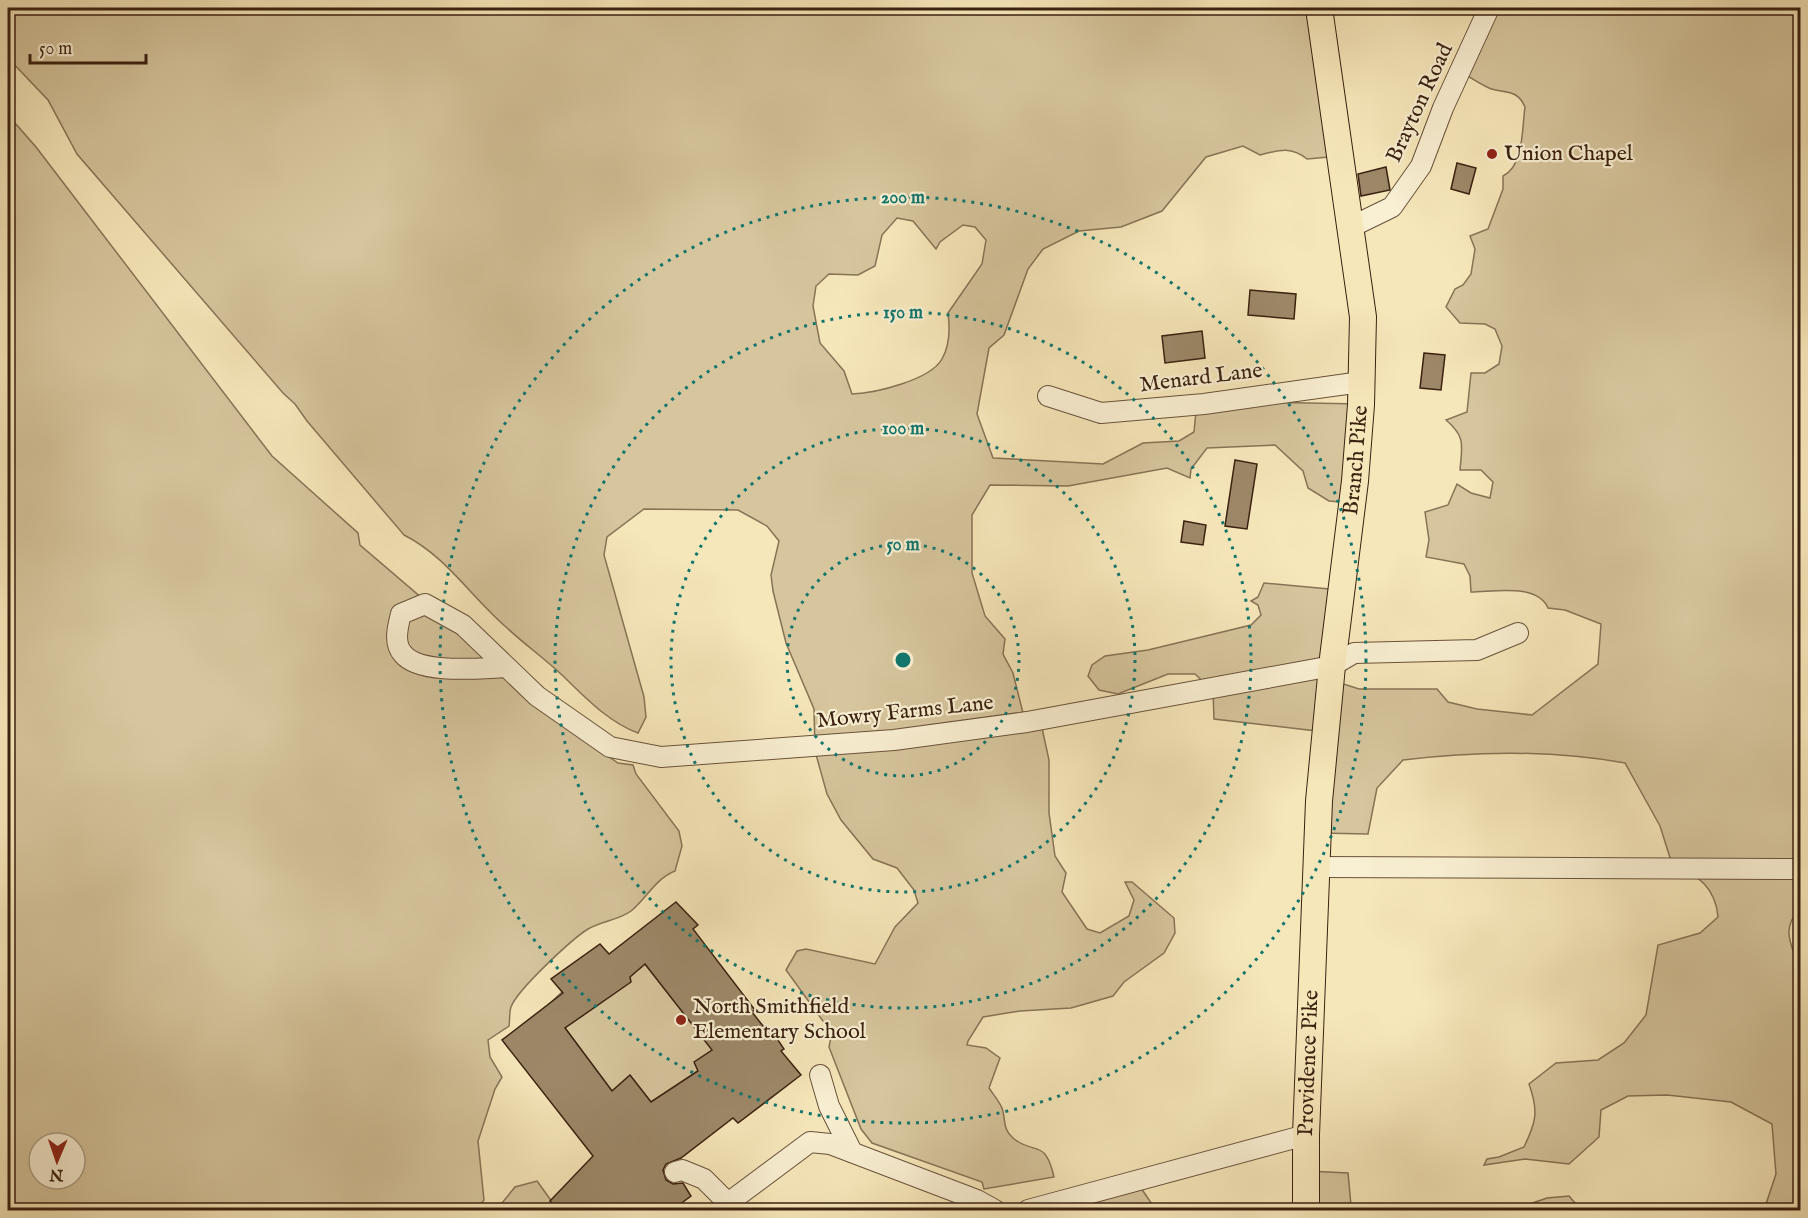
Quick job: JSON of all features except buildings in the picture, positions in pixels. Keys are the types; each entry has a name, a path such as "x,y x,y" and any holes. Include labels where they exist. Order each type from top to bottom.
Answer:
{"main road":[{"name":"Branch Pike","path":"1314,914 1319,801 1332,666 1356,482 1363,317 1319,8"},
{"name":"Providence Pike","path":"1306,1210 1306,1134 1314,914"}],"street":[{"name":"Brayton Road","path":"1351,227 1392,207 1421,166 1443,108 1489,8"},
{"name":"Menard Lane","path":"1048,396 1101,413 1204,404 1361,382"},
{"name":"Mowry Farms Lane","path":"507,667 420,666 402,654 396,634 401,614 426,604 463,625 507,667 537,696 610,747 661,757 894,740 1027,722 1332,666 1354,653 1477,650 1518,633"},
{"path":"1317,867 1800,868"},
{"path":"820,1075 829,1106 852,1152"},
{"path":"1028,1210 1306,1134"},
{"path":"675,1172 682,1170 704,1179 724,1207 810,1142 830,1144 977,1200 995,1210"}],"shaded area":[{"path":"8,8 1318,8 1340,156 1307,159 1296,152 1285,150 1260,155 1243,146 1206,157 1162,211 1121,227 1079,231 1043,249 1028,269 1004,335 989,348 977,414 993,458 1103,464 1143,443 1179,441 1194,432 1196,411 1255,402 1360,404 1352,503 1329,501 1308,488 1303,471 1275,445 1207,448 1191,469 1190,478 1167,468 1068,486 990,485 972,515 972,573 985,616 1005,639 1003,654 1013,673 1023,713 1042,728 1049,760 1049,813 1055,856 1066,873 1062,892 1087,929 1100,933 1129,916 1134,900 1125,882 1132,882 1174,918 1175,933 1164,953 1124,982 1113,996 1071,1008 1020,1011 983,1017 968,1041 967,1045 986,1048 1000,1058 989,1088 1002,1108 1007,1131 1020,1143 1043,1152 1051,1165 1054,1177 984,1189 982,1182 872,1143 861,1129 829,1047 831,1037 828,1028 786,970 797,951 806,949 875,964 895,927 918,903 914,890 897,868 873,859 841,820 827,794 815,751 814,709 786,643 773,591 771,575 779,541 767,526 738,510 644,509 607,537 604,555 644,697 646,717 638,733 617,722 597,708 506,627 446,565 404,535 295,404 283,393 77,154 48,100 8,58","holes":["897,218 913,221 936,249 940,242 963,225 975,227 986,240 982,264 948,313 948,342 945,354 936,366 902,384 852,394 844,371 820,343 813,306 816,286 829,274 858,275 875,266 882,235"]},
{"path":"1490,8 1800,8 1800,909 1790,924 1789,931 1791,946 1800,971 1800,1210 1764,1210 1776,1174 1772,1124 1731,1102 1667,1095 1628,1096 1601,1110 1599,1137 1569,1164 1525,1159 1484,1165 1487,1159 1524,1147 1535,1117 1529,1084 1556,1063 1598,1060 1624,1043 1646,1015 1658,945 1700,933 1718,917 1714,898 1704,884 1690,873 1673,867 1660,826 1625,763 1570,756 1514,753 1403,760 1377,788 1368,834 1319,833 1325,732 1214,719 1213,691 1195,674 1168,674 1118,694 1099,690 1088,676 1092,665 1105,656 1148,650 1251,625 1261,615 1258,605 1251,601 1258,597 1264,583 1340,590 1331,680 1359,689 1437,689 1448,702 1477,709 1532,715 1598,664 1601,624 1565,610 1548,608 1535,595 1525,592 1503,590 1471,592 1470,576 1464,564 1426,557 1429,540 1425,512 1448,505 1457,484 1471,493 1490,498 1493,482 1481,470 1460,470 1460,437 1446,420 1467,412 1471,373 1485,373 1499,364 1502,346 1495,329 1485,324 1460,323 1446,307 1455,289 1463,285 1471,274 1475,249 1470,236 1488,229 1503,189 1503,176 1515,164 1521,146 1525,107 1522,101 1514,94 1489,88 1463,73"},
{"path":"8,115 36,147 272,456 358,533 360,545 602,752 618,763 633,765 636,774 679,831 682,846 675,871 662,879 631,911 588,929 558,954 515,999 510,1009 509,1026 488,1040 490,1057 502,1077 495,1089 478,1141 484,1200 476,1210 8,1210"},
{"path":"645,964 708,1044 728,1028 698,1071 651,1102 630,1075 612,1091 548,1005 562,992 582,1016"},
{"path":"1307,1171 1348,1173 1351,1205 1356,1210 1306,1210"},
{"path":"537,1181 558,1210 491,1210 498,1208 515,1187"},
{"path":"1141,1188 1156,1210 1080,1210 1116,1192"},
{"path":"1569,1196 1581,1210 1512,1210 1547,1198"}],"place":[{"name":"Union Chapel","path":"1492,154"},
{"name":"North Smithfield Elementary School","path":"681,1020"}]}
